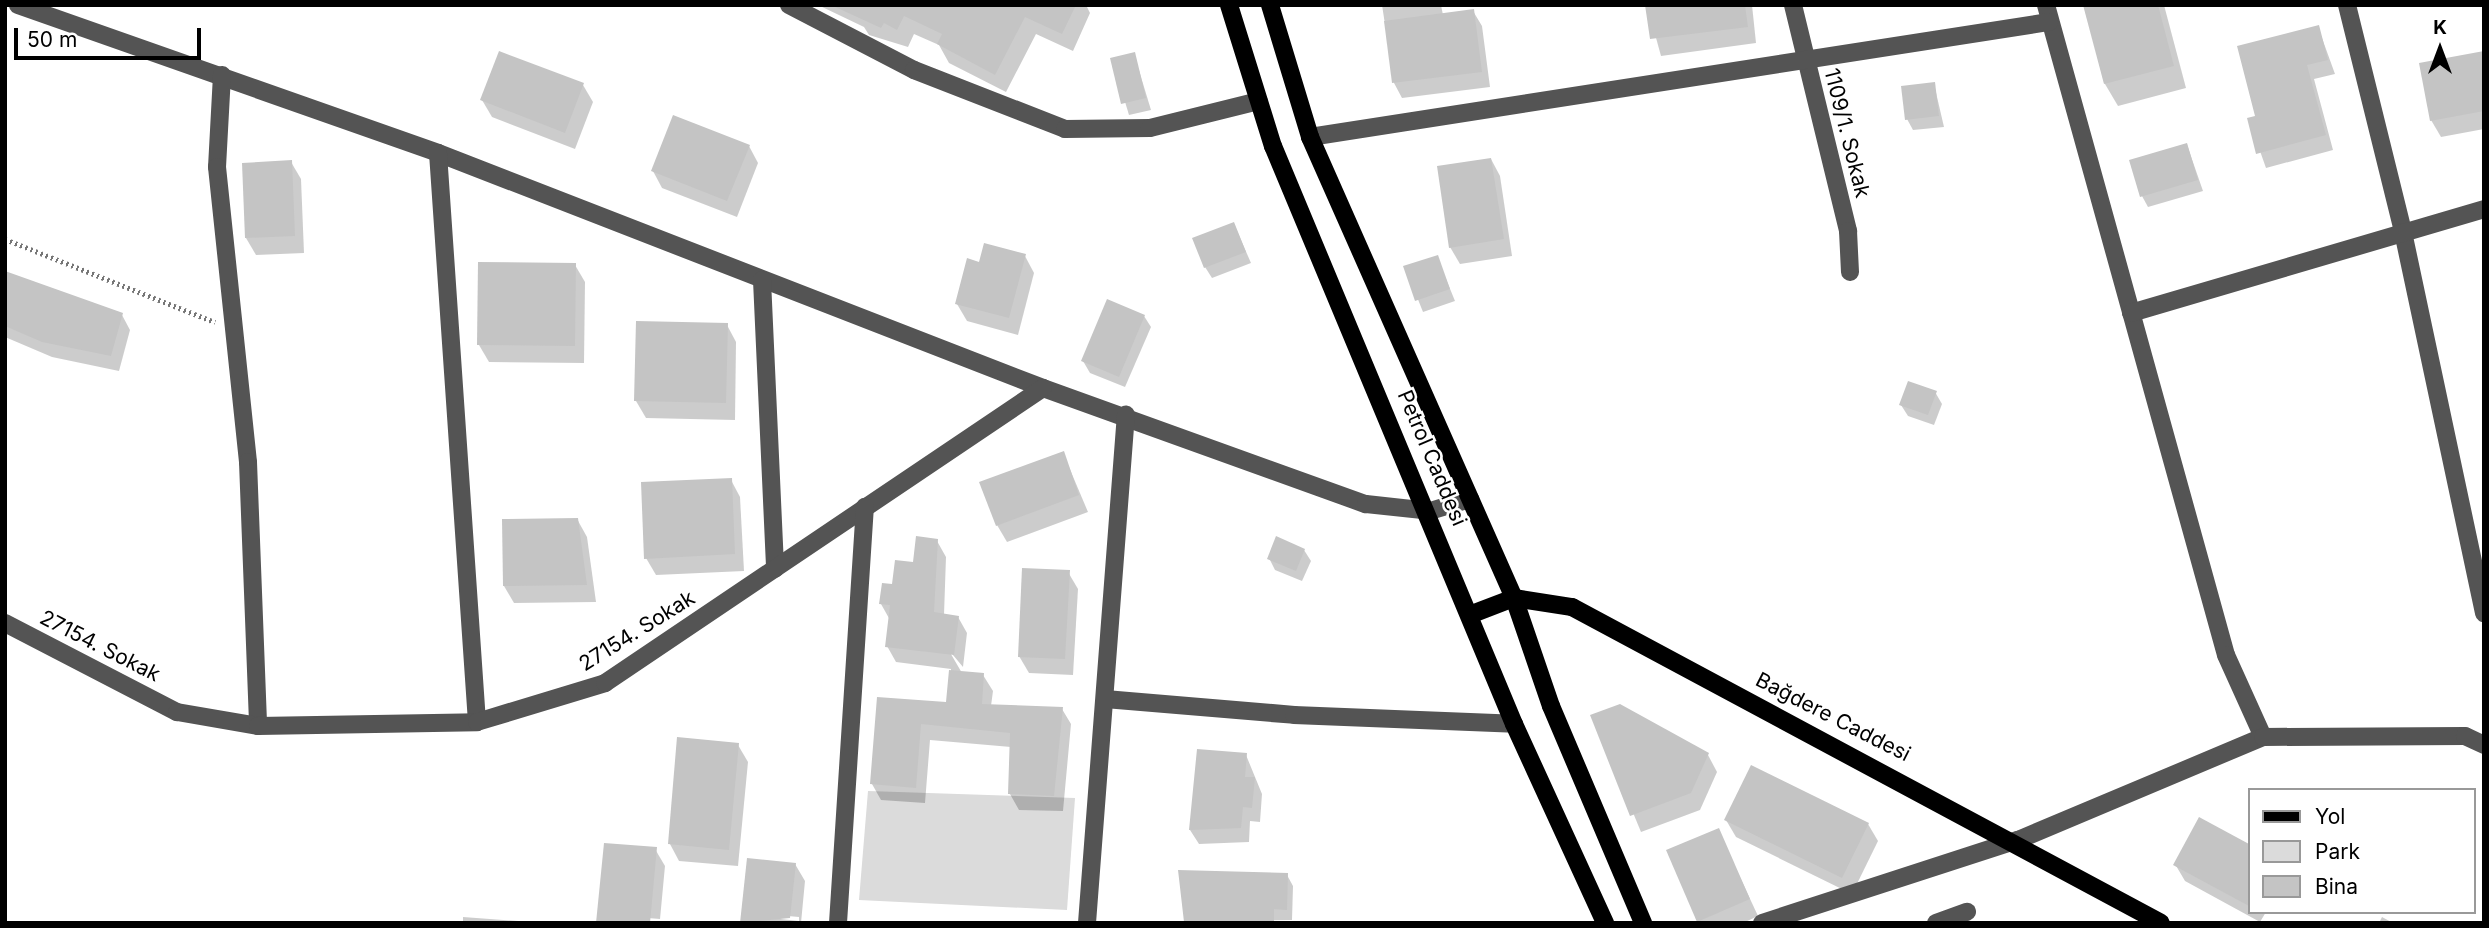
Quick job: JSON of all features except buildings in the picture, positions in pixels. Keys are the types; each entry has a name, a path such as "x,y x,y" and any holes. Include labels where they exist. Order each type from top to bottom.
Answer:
{"main road":[{"name":"Petrol Caddesi","path":"1229,5 1259,101 1430,511 1514,724 1605,923"},
{"path":"1270,5 1310,137 1514,598 1551,706 1643,923"},
{"name":"Bağdere Caddesi","path":"1472,614 1514,598 1572,607 2018,840 2161,923"}],"street":[{"path":"18,5 438,153 1043,388 1126,414 1366,504 1430,511 1470,499"},
{"path":"789,5 914,71 1065,129 1150,128 1259,101"},
{"name":"1109/1. Sokak","path":"1793,5 1848,231 1850,272"},
{"path":"2347,5 2403,232 2484,614"},
{"path":"1310,137 1807,63 2048,14 2226,655 2263,737"},
{"path":"222,75 217,167 248,462 258,726"},
{"path":"438,153 477,722"},
{"path":"2131,313 2484,209"},
{"path":"762,280 775,569"},
{"name":"27154. Sokak","path":"5,623 177,712 258,726 477,722 605,683 1043,388"},
{"path":"1087,923 1126,414"},
{"path":"853,923 838,922 865,507"},
{"path":"1105,699 1294,715 1514,724"},
{"path":"1762,923 2018,840 2263,737 2465,736 2482,741"},
{"path":"1936,923 1967,912"}],"path":[{"path":"5,239 235,330"}],"green space":[{"path":"868,791 1075,798 1067,910 859,900"}]}
